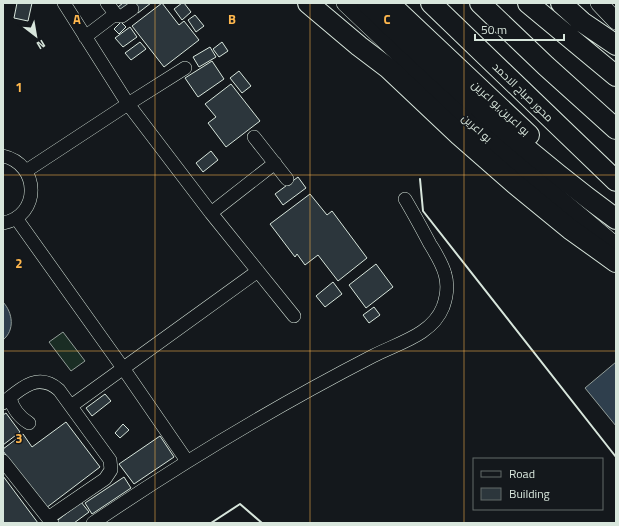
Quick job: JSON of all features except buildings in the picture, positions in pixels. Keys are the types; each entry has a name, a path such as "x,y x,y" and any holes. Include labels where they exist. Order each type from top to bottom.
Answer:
{"highway":[{"path":"308,3 388,68 458,135 515,184 570,229 616,262"},
{"path":"323,3 368,46 376,59"},
{"path":"367,3 499,126 542,162 616,219"},
{"name":"بو اعرين,بو اعرين","path":"389,3 555,160 616,210"},
{"name":"محور صباح الاحمد","path":"431,3 616,181"},
{"path":"480,3 546,66 616,129"},
{"path":"528,3 612,72"},
{"path":"562,3 582,22 616,45"},
{"path":"579,3 616,45"}],"main road":[{"name":"بو اعرين","path":"345,3 490,140 614,244"},
{"path":"600,3 616,21"}],"street":[{"path":"64,3 128,104 211,213 294,316"},
{"path":"107,3 114,15"},
{"path":"85,38 114,15 122,16 132,10"},
{"path":"26,171 185,68"},
{"path":"254,137 287,179"},
{"path":"3,156 10,157 19,163 26,171 30,181 31,192 29,202 24,211 16,218 3,223"},
{"path":"211,213 275,164"},
{"path":"93,523 187,461 338,374 422,332 435,321 440,314 446,299 446,275 406,199"},
{"path":"16,218 187,461"},
{"path":"71,406 258,270"},
{"path":"3,461 50,520 105,479 111,465 108,455 54,386 41,382 29,384 6,400 24,420 29,423"}],"green space":[{"path":"63,332 85,361 71,371 49,342"}],"water":[{"path":"3,302 11,316 11,326 7,336 3,340"},
{"path":"616,362 616,426 585,388"}],"wall":[{"path":"420,179 423,211 616,457"},
{"path":"211,523 240,504 262,523"}]}
